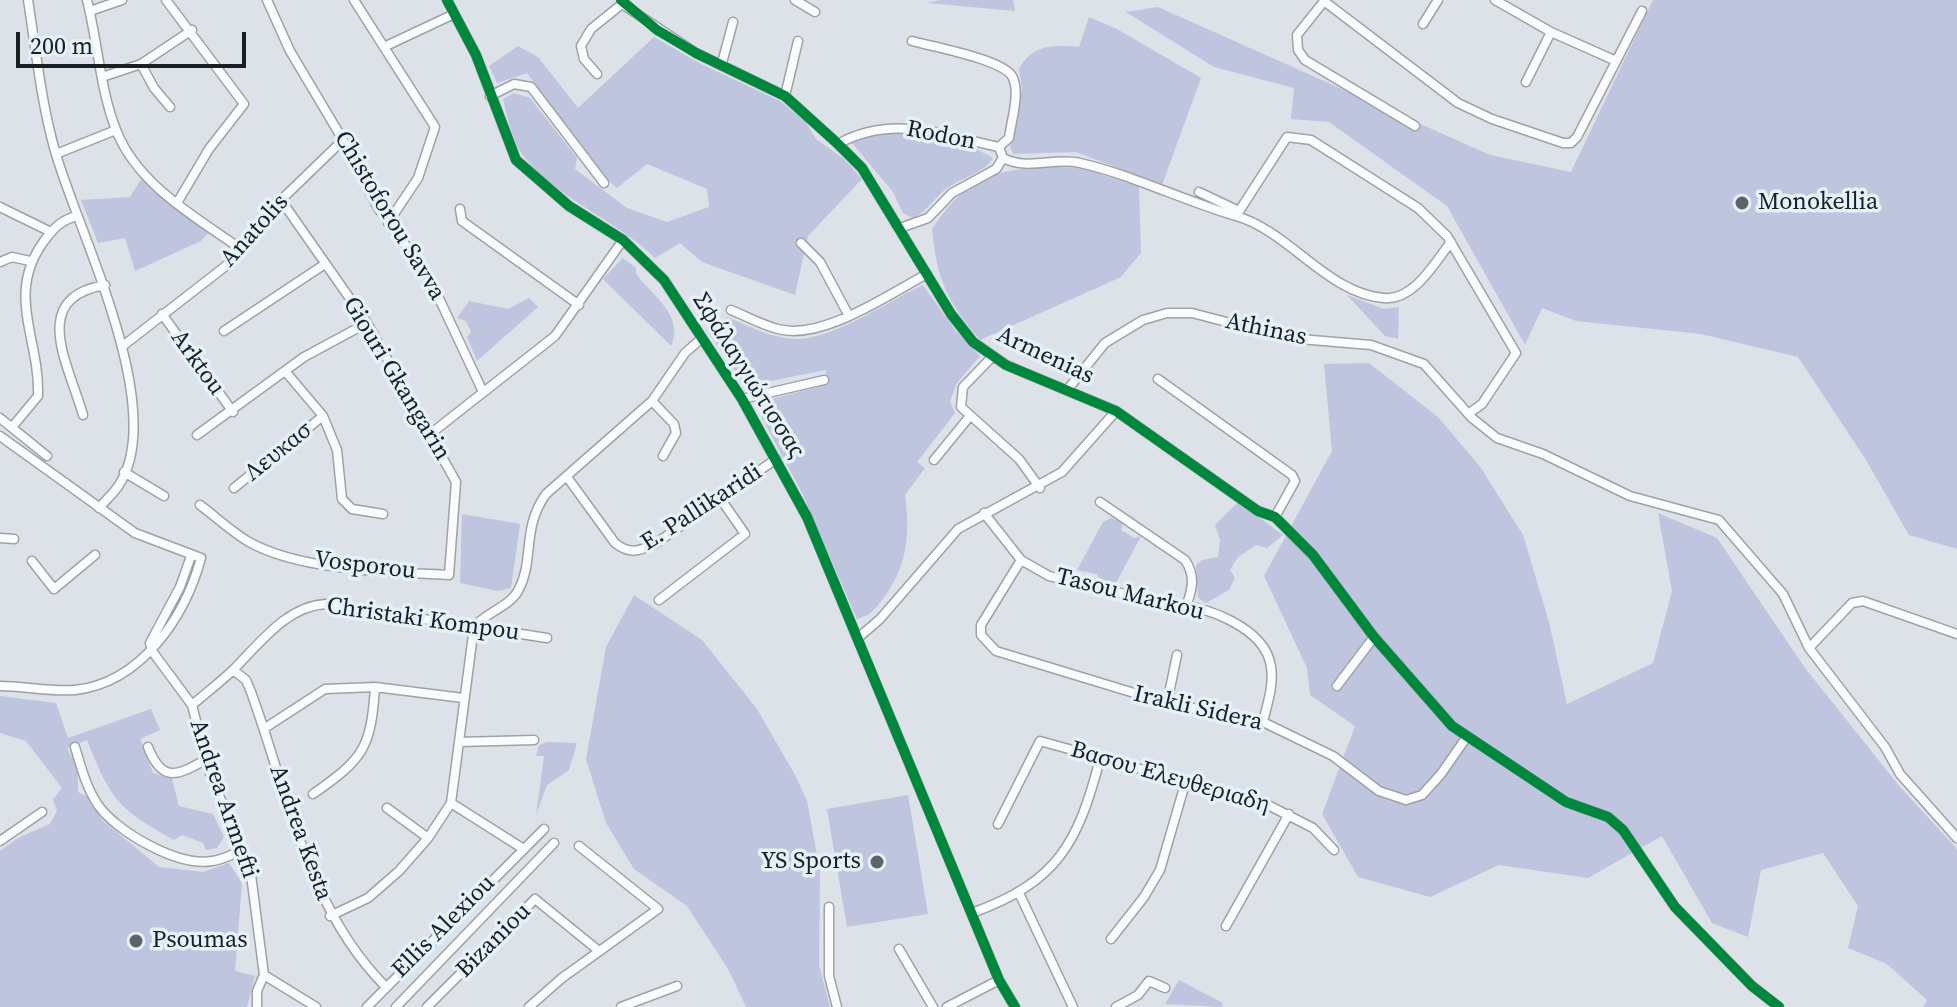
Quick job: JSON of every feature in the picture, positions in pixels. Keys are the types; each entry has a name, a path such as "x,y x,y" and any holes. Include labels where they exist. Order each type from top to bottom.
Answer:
{"street":[{"path":"28,0 56,154 124,345 132,425 120,484 99,508"},
{"path":"87,0 102,77 116,130 125,150 142,171 177,203 241,249"},
{"path":"90,11 122,0"},
{"path":"166,0 192,30 244,104 209,149 177,203"},
{"name":"Chistoforou Savva","path":"267,0 290,51 388,223 429,277 483,392"},
{"path":"354,0 435,127 418,178 388,223"},
{"name":"Σφάλαγγιώτισσας","path":"447,0 476,55 516,160 529,175 623,240 664,280 742,399 776,459 807,517 999,980 1015,1007"},
{"path":"795,0 815,12"},
{"path":"1415,126 1305,60 1298,50 1297,35 1324,0 1458,103 1492,119 1563,143 1571,143 1577,137 1614,60 1642,11"},
{"path":"1423,24 1438,0"},
{"path":"1495,0 1551,32 1614,60"},
{"path":"597,74 584,59 581,46 591,29 622,2"},
{"name":"Armenias","path":"622,2 696,53 785,96 838,144 862,168 965,332 992,357 1116,411 1258,511 1275,517 1313,555 1374,637 1466,738 1516,767 1566,802 1608,817 1623,830 1675,907 1752,986 1779,1007"},
{"path":"386,46 454,14"},
{"path":"722,63 733,22"},
{"path":"102,77 141,64 192,30"},
{"path":"1526,82 1551,32"},
{"path":"785,96 798,41"},
{"path":"912,41 1000,65 1012,76 1016,92 1009,138 999,147 1003,158 1017,165 1081,163 1238,214"},
{"path":"141,64 154,88 170,107"},
{"path":"490,96 514,84 531,87 604,183"},
{"path":"144,95 154,88"},
{"name":"Rodon","path":"838,144 870,130 904,128 999,147"},
{"path":"56,154 116,130"},
{"path":"1238,214 1287,137 1311,140 1418,208 1451,242 1516,353 1482,404 1468,414"},
{"name":"Anatolis","path":"124,345 227,265 281,200 343,140"},
{"path":"900,228 928,218 952,193 996,169 1003,158"},
{"path":"1199,192 1274,233 1317,267 1347,285 1383,299 1402,296 1417,284 1451,242"},
{"name":"Giouri Gkangarin","path":"281,200 367,323 456,482 449,575"},
{"path":"0,207 51,232"},
{"path":"460,209 462,221 579,305"},
{"path":"13,426 38,396 24,297 30,261 63,219 77,216"},
{"path":"429,435 555,336 623,240"},
{"path":"801,243 820,262 849,316"},
{"path":"0,262 12,257 30,261"},
{"path":"224,331 325,264"},
{"path":"731,310 780,330 811,330 849,316 927,274"},
{"path":"83,415 58,328 60,311 70,297 105,285"},
{"name":"Athinas","path":"1068,389 1092,357 1120,332 1143,320 1167,313 1192,313 1288,338 1388,349 1424,364 1468,414 1497,438 1543,454 1585,477 1630,496 1719,520 1783,594 1809,648 1885,747 1900,774 1957,838"},
{"name":"Arktou","path":"162,314 233,412"},
{"path":"197,435 233,412 285,371 334,339 367,323"},
{"path":"330,916 368,898 428,838 451,803 474,627 485,615 517,594 522,581 531,518 546,494 652,401 685,353 702,338"},
{"path":"992,357 963,387 961,407 1019,459 1040,488"},
{"path":"285,371 323,416 337,450 342,499 352,509 383,514"},
{"path":"1158,379 1292,475 1295,481 1293,488 1275,517"},
{"path":"742,399 824,380"},
{"path":"652,401 674,424 676,433 663,456"},
{"path":"858,638 880,619 937,549 958,529 984,513 1040,488 1082,453 1116,411"},
{"name":"Λευκασ","path":"234,488 323,416"},
{"path":"934,460 970,416"},
{"path":"0,418 47,456"},
{"path":"0,436 135,533 201,558 193,585 152,651 119,674 74,690 0,686"},
{"name":"E. Pallikaridi","path":"567,477 615,543 624,551 636,552 655,544 776,459"},
{"path":"124,472 164,496"},
{"path":"659,600 745,534 720,498"},
{"path":"1100,502 1185,560 1192,571 1192,589 1187,604"},
{"name":"Vosporou","path":"200,505 248,541 273,553 329,567 449,575"},
{"name":"Tasou Markou","path":"984,513 1021,560 1069,582 1168,604 1187,604 1254,635 1265,649 1271,667 1263,722"},
{"path":"0,538 14,539"},
{"path":"32,561 54,589 95,555"},
{"path":"152,651 150,643 180,587 191,556"},
{"name":"Irakli Sidera","path":"1021,560 984,615 981,635 988,645 1084,680 1167,703 1263,722 1333,756 1379,791 1406,800 1422,795 1466,738"},
{"path":"1809,648 1852,603 1863,601 1957,634"},
{"name":"Christaki Kompou","path":"192,705 233,670 278,624 311,605 547,638"},
{"path":"1337,686 1374,637"},
{"name":"Andrea Armefti","path":"152,651 192,705 205,760 251,875 264,975 257,991 257,1007"},
{"path":"1167,703 1177,655"},
{"name":"Andrea Kesta","path":"233,670 246,680 265,728 288,804 330,916 357,958 385,986"},
{"path":"265,728 325,689 375,687 463,698"},
{"path":"313,794 343,773 364,750 373,728 375,687"},
{"path":"459,742 534,740"},
{"name":"Βασου Ελευθεριαδη","path":"998,824 1040,741 1185,784 1229,793 1289,814 1313,828 1334,850"},
{"path":"75,747 87,786 110,819 171,857 191,862 212,861 242,851"},
{"path":"148,747 154,763 162,771 173,774 205,760"},
{"path":"972,913 1019,893 1043,875 1073,841 1100,759"},
{"path":"1111,939 1144,897 1160,870 1185,784"},
{"path":"451,803 522,848"},
{"path":"387,808 428,838"},
{"path":"0,841 42,812"},
{"path":"1226,926 1289,814"},
{"name":"Ellis Alexiou","path":"367,1007 544,829"},
{"name":"Ellis Alexiou","path":"401,1005 554,843"},
{"path":"529,1007 658,909 579,846"},
{"path":"1019,893 1073,1007"},
{"name":"Bizaniou","path":"427,1007 535,899 599,951"},
{"path":"829,907 829,976 837,1007"},
{"path":"899,949 933,1007"},
{"path":"415,956 432,970"},
{"path":"264,975 316,1007"},
{"path":"947,1007 999,980"},
{"path":"1116,1007 1138,995 1149,981 1165,988"},
{"path":"621,1007 677,986"},
{"path":"539,999 547,1007"}],"shaded area":[{"path":"941,0 1013,0 1015,11 927,3"},
{"path":"1653,0 1957,0 1957,549 1909,535 1866,460 1798,357 1701,334 1576,321 1542,308 1525,345 1447,206 1329,122 1291,119 1294,88 1214,67 1126,12 1158,7 1490,155 1571,172"},
{"path":"1089,17 1117,29 1201,78 1162,185 1076,152 1013,154 1010,146 1022,89 1019,69 1030,55 1044,48 1079,47"},
{"path":"654,37 701,64 780,101 805,121 816,139 844,159 862,179 808,236 795,295 702,262 680,243 655,258 622,231 548,181 520,151 503,99 514,93 530,98 577,158 575,169 627,208 667,222 709,207 707,189 647,164 617,188 601,174 527,73 497,83 489,66 518,46 538,57 578,108"},
{"path":"871,133 950,141 993,158 983,168 946,189 913,218 903,213 893,192 852,143"},
{"path":"1083,168 1139,187 1141,253 1121,277 980,340 959,313 946,289 937,262 932,229 958,196 985,178 1017,170"},
{"path":"142,178 210,231 201,241 135,271 125,238 98,243 81,200 130,197"},
{"path":"623,258 636,268 636,274 670,316 674,325 671,346 603,279"},
{"path":"923,285 955,330 980,356 957,383 950,401 955,413 917,462 925,468 905,495 906,548 899,572 876,607 857,619 802,493 762,418 760,402 826,385 826,370 755,384 742,381 706,329 727,317 779,337 813,337 845,326"},
{"path":"1347,295 1384,309 1399,307 1398,339 1385,336"},
{"path":"529,298 538,307 477,361 467,337 471,332 466,321 457,318 469,301 508,309"},
{"path":"1369,363 1438,417 1481,468 1523,535 1549,622 1567,704 1653,663 1672,591 1658,513 1717,538 1805,668 1900,787 1957,849 1957,1007 1923,1007 1927,1000 1887,964 1848,948 1858,906 1823,853 1761,870 1748,937 1712,923 1662,836 1588,878 1499,865 1430,897 1358,877 1322,814 1355,726 1310,695 1307,668 1264,576 1332,451 1324,364"},
{"path":"1238,502 1283,535 1267,548 1256,545 1238,557 1230,570 1235,578 1229,590 1206,603 1198,598 1196,565 1202,560 1218,557 1220,540 1215,525"},
{"path":"462,514 520,524 511,588 498,591 460,583"},
{"path":"1111,518 1123,523 1121,530 1134,538 1141,536 1115,585 1101,582 1097,574 1077,570 1103,522"},
{"path":"634,595 702,640 757,709 795,775 807,801 820,871 819,965 830,1007 746,1007 728,969 687,906 634,869 606,823 586,759 606,647"},
{"path":"0,696 56,703 68,738 151,709 160,730 140,739 153,773 172,779 179,806 213,814 224,837 217,848 206,850 203,843 182,835 174,840 128,810 110,790 87,740 67,748 78,769 78,792 88,797 102,820 159,867 203,872 229,863 242,883 235,971 255,976 247,1007 0,1007 0,851 18,838 50,824 57,811 53,799 62,788 26,741 0,733"},
{"path":"547,742 577,743 569,770 547,785 536,815 544,756 536,756 539,745"},
{"name":"YS Sports","path":"908,795 928,914 847,927 827,809"},
{"path":"1179,980 1223,1003 1222,1007 1165,1004"}],"cycle path":[{"path":"447,0 476,55 516,160 569,206 623,240 664,280 742,399 807,517 999,980 1015,1007"},
{"path":"621,0 657,30 696,53 785,96 838,144 862,168 951,314 973,342 1006,365 1116,411 1258,511 1275,517 1313,555 1374,637 1452,726 1566,802 1608,817 1623,830 1675,907 1752,986 1779,1007"}],"place":[{"name":"Monokellia","path":"1742,203"},
{"name":"YS Sports","path":"877,862"},
{"name":"Psoumas","path":"136,941"}]}
